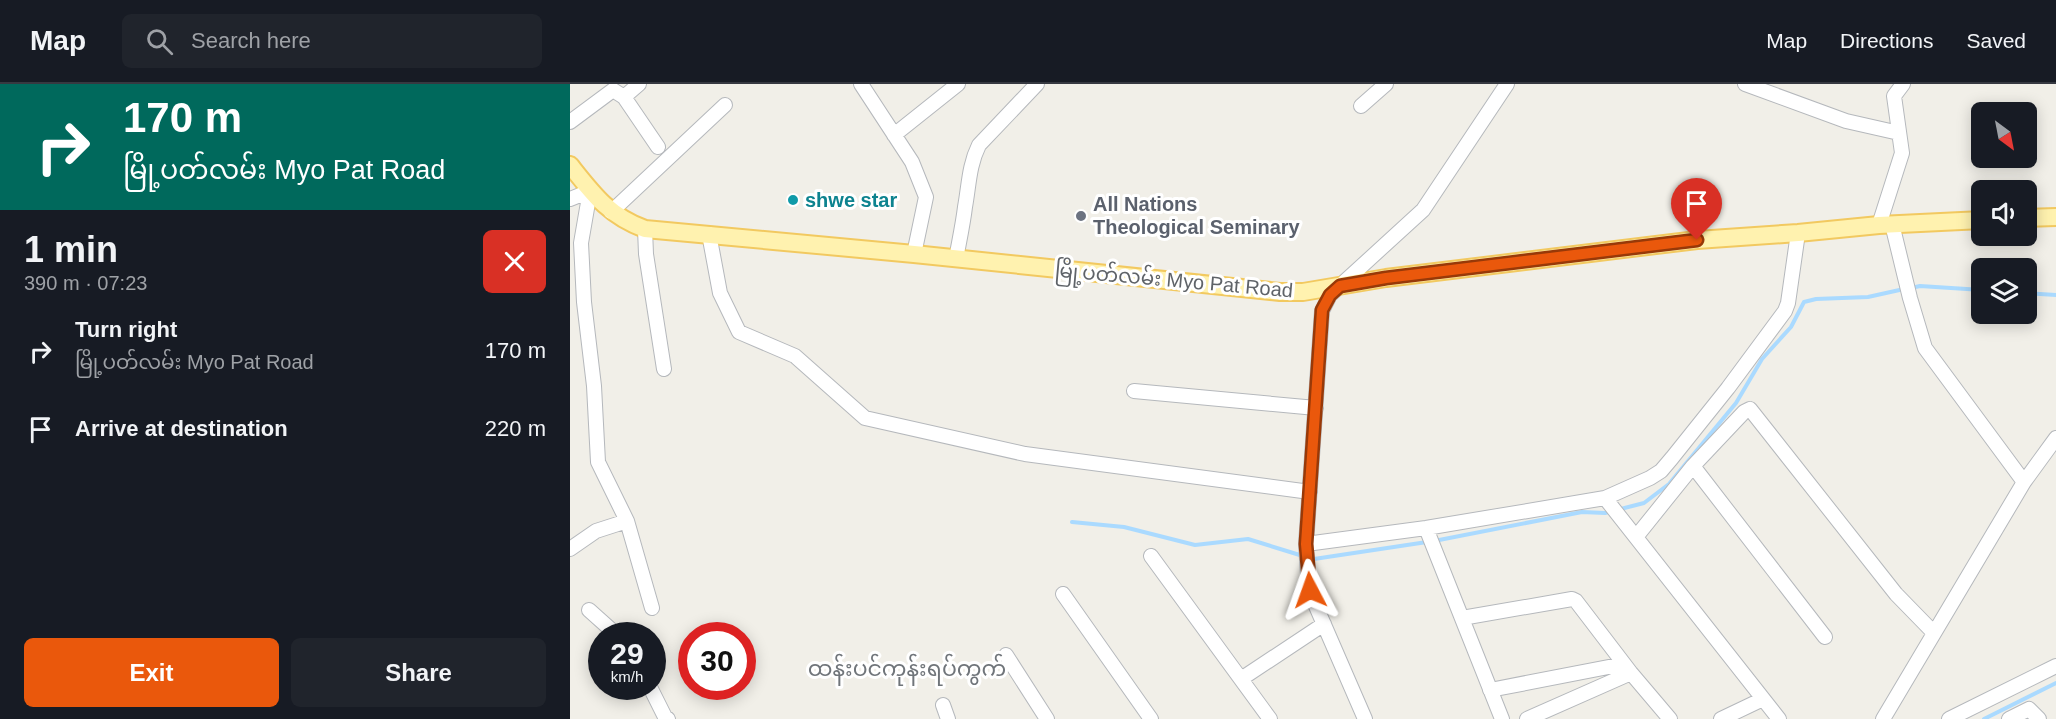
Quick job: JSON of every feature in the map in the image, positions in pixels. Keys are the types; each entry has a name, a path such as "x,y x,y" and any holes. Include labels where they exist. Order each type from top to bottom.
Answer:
{"main road":[{"name":"မြို့ပတ်လမ်း Myo Pat Road","path":"570,165 590,191 611,212 626,222 645,229 1281,292 1303,292 1386,278 1697,240 1885,224 1971,220"},
{"path":"2037,218 2056,217"}],"street":[{"path":"624,97 639,84"},
{"path":"861,84 912,162 926,196 914,254"},
{"path":"894,135 958,84"},
{"path":"956,259 970,167 978,145 1037,84"},
{"path":"1361,106 1386,84"},
{"path":"1364,718 1310,590 1306,544 1322,310 1330,295 1422,210 1506,84"},
{"path":"1745,84 1846,121 1899,133"},
{"path":"1903,84 1894,96 1902,153 1885,224 1925,348 2024,482"},
{"path":"570,122 613,90 624,97 658,147"},
{"path":"611,212 725,105"},
{"path":"570,199 590,191"},
{"path":"590,191 581,243 584,302 594,386 597,462 627,521 652,608"},
{"path":"645,229 646,254 664,369"},
{"path":"1306,544 1426,528 1605,498 1650,478 1661,471 1728,388 1785,311 1798,233"},
{"path":"709,234 720,293 739,332 795,356 865,418 1025,454 1310,492"},
{"path":"1134,391 1316,408"},
{"path":"1636,537 1693,466 1744,412 1750,409 1896,594 1934,633"},
{"path":"1883,719 2024,482 2056,438"},
{"path":"1693,466 1825,637"},
{"path":"1605,498 1779,719"},
{"path":"570,549 596,531 627,521"},
{"path":"1426,528 1502,719"},
{"path":"1151,556 1270,719"},
{"path":"1063,594 1151,719"},
{"path":"1462,618 1572,599 1581,607 1670,719"},
{"path":"589,610 602,622"},
{"path":"1241,679 1324,624"},
{"path":"1006,655 1047,719"},
{"path":"1949,719 2056,666"},
{"path":"1490,690 1628,668"},
{"path":"1527,719 1628,668"},
{"path":"1721,719 1763,699"},
{"path":"657,700 666,718"},
{"path":"943,705 948,719"},
{"path":"2009,719 2030,709 2039,719"}],"waterway":[{"path":"1911,288 1920,286 1971,289"},
{"path":"1434,541 1582,512 1605,513 1644,503 1669,484 1736,403 1762,359 1791,327 1804,302 1816,299 1868,297 1904,289"},
{"path":"2037,294 2056,295"},
{"path":"1072,522 1124,527 1195,545 1248,539 1303,556"},
{"path":"1310,558 1427,542"},
{"path":"1984,719 2056,683"}],"place":[{"name":"shwe star","path":"793,200"},
{"name":"All Nations Theological Seminary","path":"1081,216"}],"district":[{"name":"ထန်းပင်ကုန်းရပ်ကွက်","path":"907,668"}],"route":[{"path":"1310,590 1306,544 1322,310 1330,295 1340,286 1386,278 1697,240"}]}
